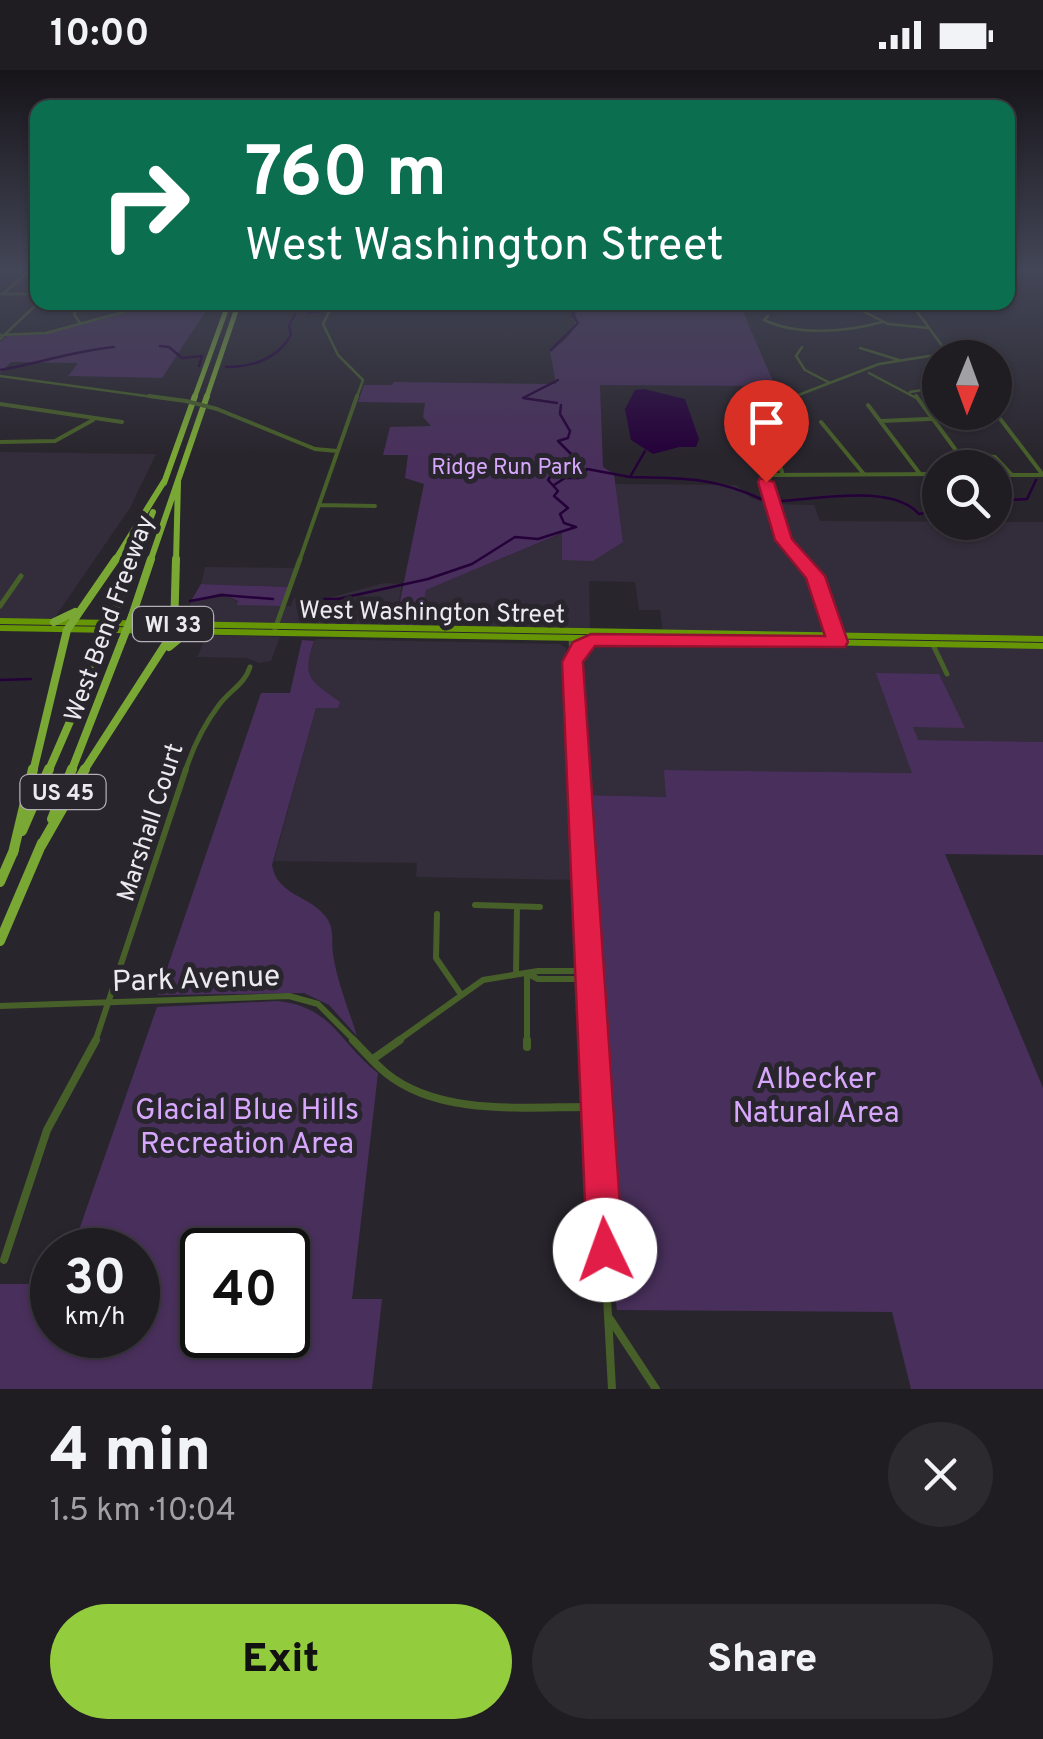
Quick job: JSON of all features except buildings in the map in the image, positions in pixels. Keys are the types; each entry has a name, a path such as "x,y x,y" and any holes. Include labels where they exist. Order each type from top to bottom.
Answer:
{"highway":[{"name":"West Bend Freeway","path":"0,882 104,641 218,332"},
{"name":"West Bend Freeway","path":"0,941 132,616 229,332"},
{"path":"13,853 69,626 138,529 165,480"},
{"path":"41,846 91,758 174,628 178,482"},
{"path":"54,622 78,610"},
{"path":"160,655 180,638 201,632"}],"main road":[{"name":"West Washington Street","path":"0,625 54,622 69,626"},
{"name":"West Washington Street","path":"0,625 1043,643"},
{"name":"West Washington Street","path":"174,628 201,632 274,631"},
{"name":"West Washington Street","path":"571,636 591,640 836,639"}],"street":[{"path":"2,336 51,332"},
{"path":"274,631 363,380 338,354 327,332"},
{"path":"802,347 796,356 800,366 831,383"},
{"path":"860,348 899,360"},
{"path":"782,472 762,412 831,383 899,360 922,358"},
{"path":"866,372 910,392 922,407"},
{"path":"0,376 186,402 217,409 315,449 338,451"},
{"path":"910,392 922,390"},
{"path":"0,404 122,422"},
{"path":"868,405 920,474"},
{"path":"0,442 67,437 96,418"},
{"path":"881,421 922,420"},
{"path":"821,422 863,473"},
{"path":"1009,430 1043,475"},
{"path":"20,442 26,437"},
{"path":"836,639 816,576 784,540 766,482 782,472 920,474"},
{"path":"1012,475 1043,475"},
{"path":"318,506 375,506"},
{"path":"0,606 22,576"},
{"path":"571,636 612,1389"},
{"path":"573,662 580,647 591,640"},
{"path":"932,641 947,674"},
{"name":"Marshall Court","path":"4,1260 47,1130 96,1043 194,744 221,701 247,677 250,667"},
{"path":"475,906 540,907"},
{"path":"516,974 517,907"},
{"path":"437,914 434,958 438,970 460,993"},
{"path":"372,1059 483,980 516,974 538,979 589,975"},
{"path":"527,974 527,1047"},
{"name":"Park Avenue","path":"0,1006 289,996 318,1004 372,1059 410,1088 462,1104 597,1106"},
{"path":"608,1316 656,1389"}],"shaded area":[{"path":"635,390 685,399 699,439 696,447 653,454 631,440 625,409"},
{"path":"0,452 156,454 130,508 53,620 0,620"},
{"path":"615,484 736,485 751,498 769,504 814,505 820,521 922,521 922,540 1012,540 1012,522 1043,522 1043,637 663,632 660,610 639,610 635,582 589,581 590,632 186,622 191,601 222,593 238,605 291,606 294,598 325,599 384,583 402,584 395,625 425,590 563,533 563,560 623,542"},
{"path":"205,567 295,568 288,587 201,584"},
{"path":"207,635 280,637 271,661 259,663 246,658 197,657"},
{"path":"315,639 560,644 566,648 579,880 416,877 417,863 274,861 316,708 338,708 339,703 312,682 306,665"},
{"path":"610,643 1043,648 1043,742 917,740 912,727 965,727 877,673 913,773 665,770 667,797 584,795 576,665 583,646"}],"green space":[{"path":"192,332 162,378 68,376 78,363 11,362 0,373 0,342 7,336"},
{"name":"Ridge Run Park","path":"572,332 751,332 775,386 600,385 603,467 614,474 623,542 593,561 562,560 562,533 426,590 419,626 395,626 424,484 405,478 408,455 383,455 390,427 431,426 423,417 425,403 358,402 364,385 556,384 550,351"},
{"path":"201,584 288,587 282,606 237,605 238,601 222,593 191,601"},
{"name":"Glacial Blue Hills Recreation Area","path":"302,640 314,641 308,663 311,677 340,702 338,708 316,708 272,865 280,883 319,910 329,922 337,975 357,1036 329,1005 304,993 158,995 261,693 290,693"},
{"name":"Albecker Natural Area","path":"876,673 939,674 965,728 913,727 918,740 1043,742 1043,855 945,854 1043,1088 1043,1389 911,1389 892,1312 617,1310 611,1264 584,795 666,797 664,770 912,773"},
{"name":"Glacial Blue Hills Recreation Area","path":"278,1001 296,1005 324,1019 378,1073 352,1299 382,1299 372,1389 0,1389 0,1284 30,1284 30,1358 160,1358 160,1228 80,1228 157,1007"}],"waterway":[{"path":"226,367 255,363 271,356 290,332"},
{"path":"551,350 569,332"},
{"path":"160,346 169,347 182,358 202,356 199,366"},
{"path":"0,370 114,347"},
{"path":"557,403 523,398 558,380"},
{"path":"303,599 338,599 428,579 472,564 515,537 538,539 576,527 564,523 560,514 568,508 554,496 558,491 548,480 558,465 575,458 558,441 568,438 570,431 560,414 561,405"},
{"path":"630,477 645,451"},
{"path":"554,485 565,478 579,478 587,469 630,477"},
{"path":"630,477 712,483 761,499"},
{"path":"1012,500 1027,499 1036,480"},
{"path":"781,501 874,496 892,499 922,513"},
{"path":"190,601 222,595 273,599"},
{"path":"0,680 31,679"}],"route":[{"path":"605,1250 573,662 580,647 591,640 838,642 816,576 784,540 766,482"}]}
